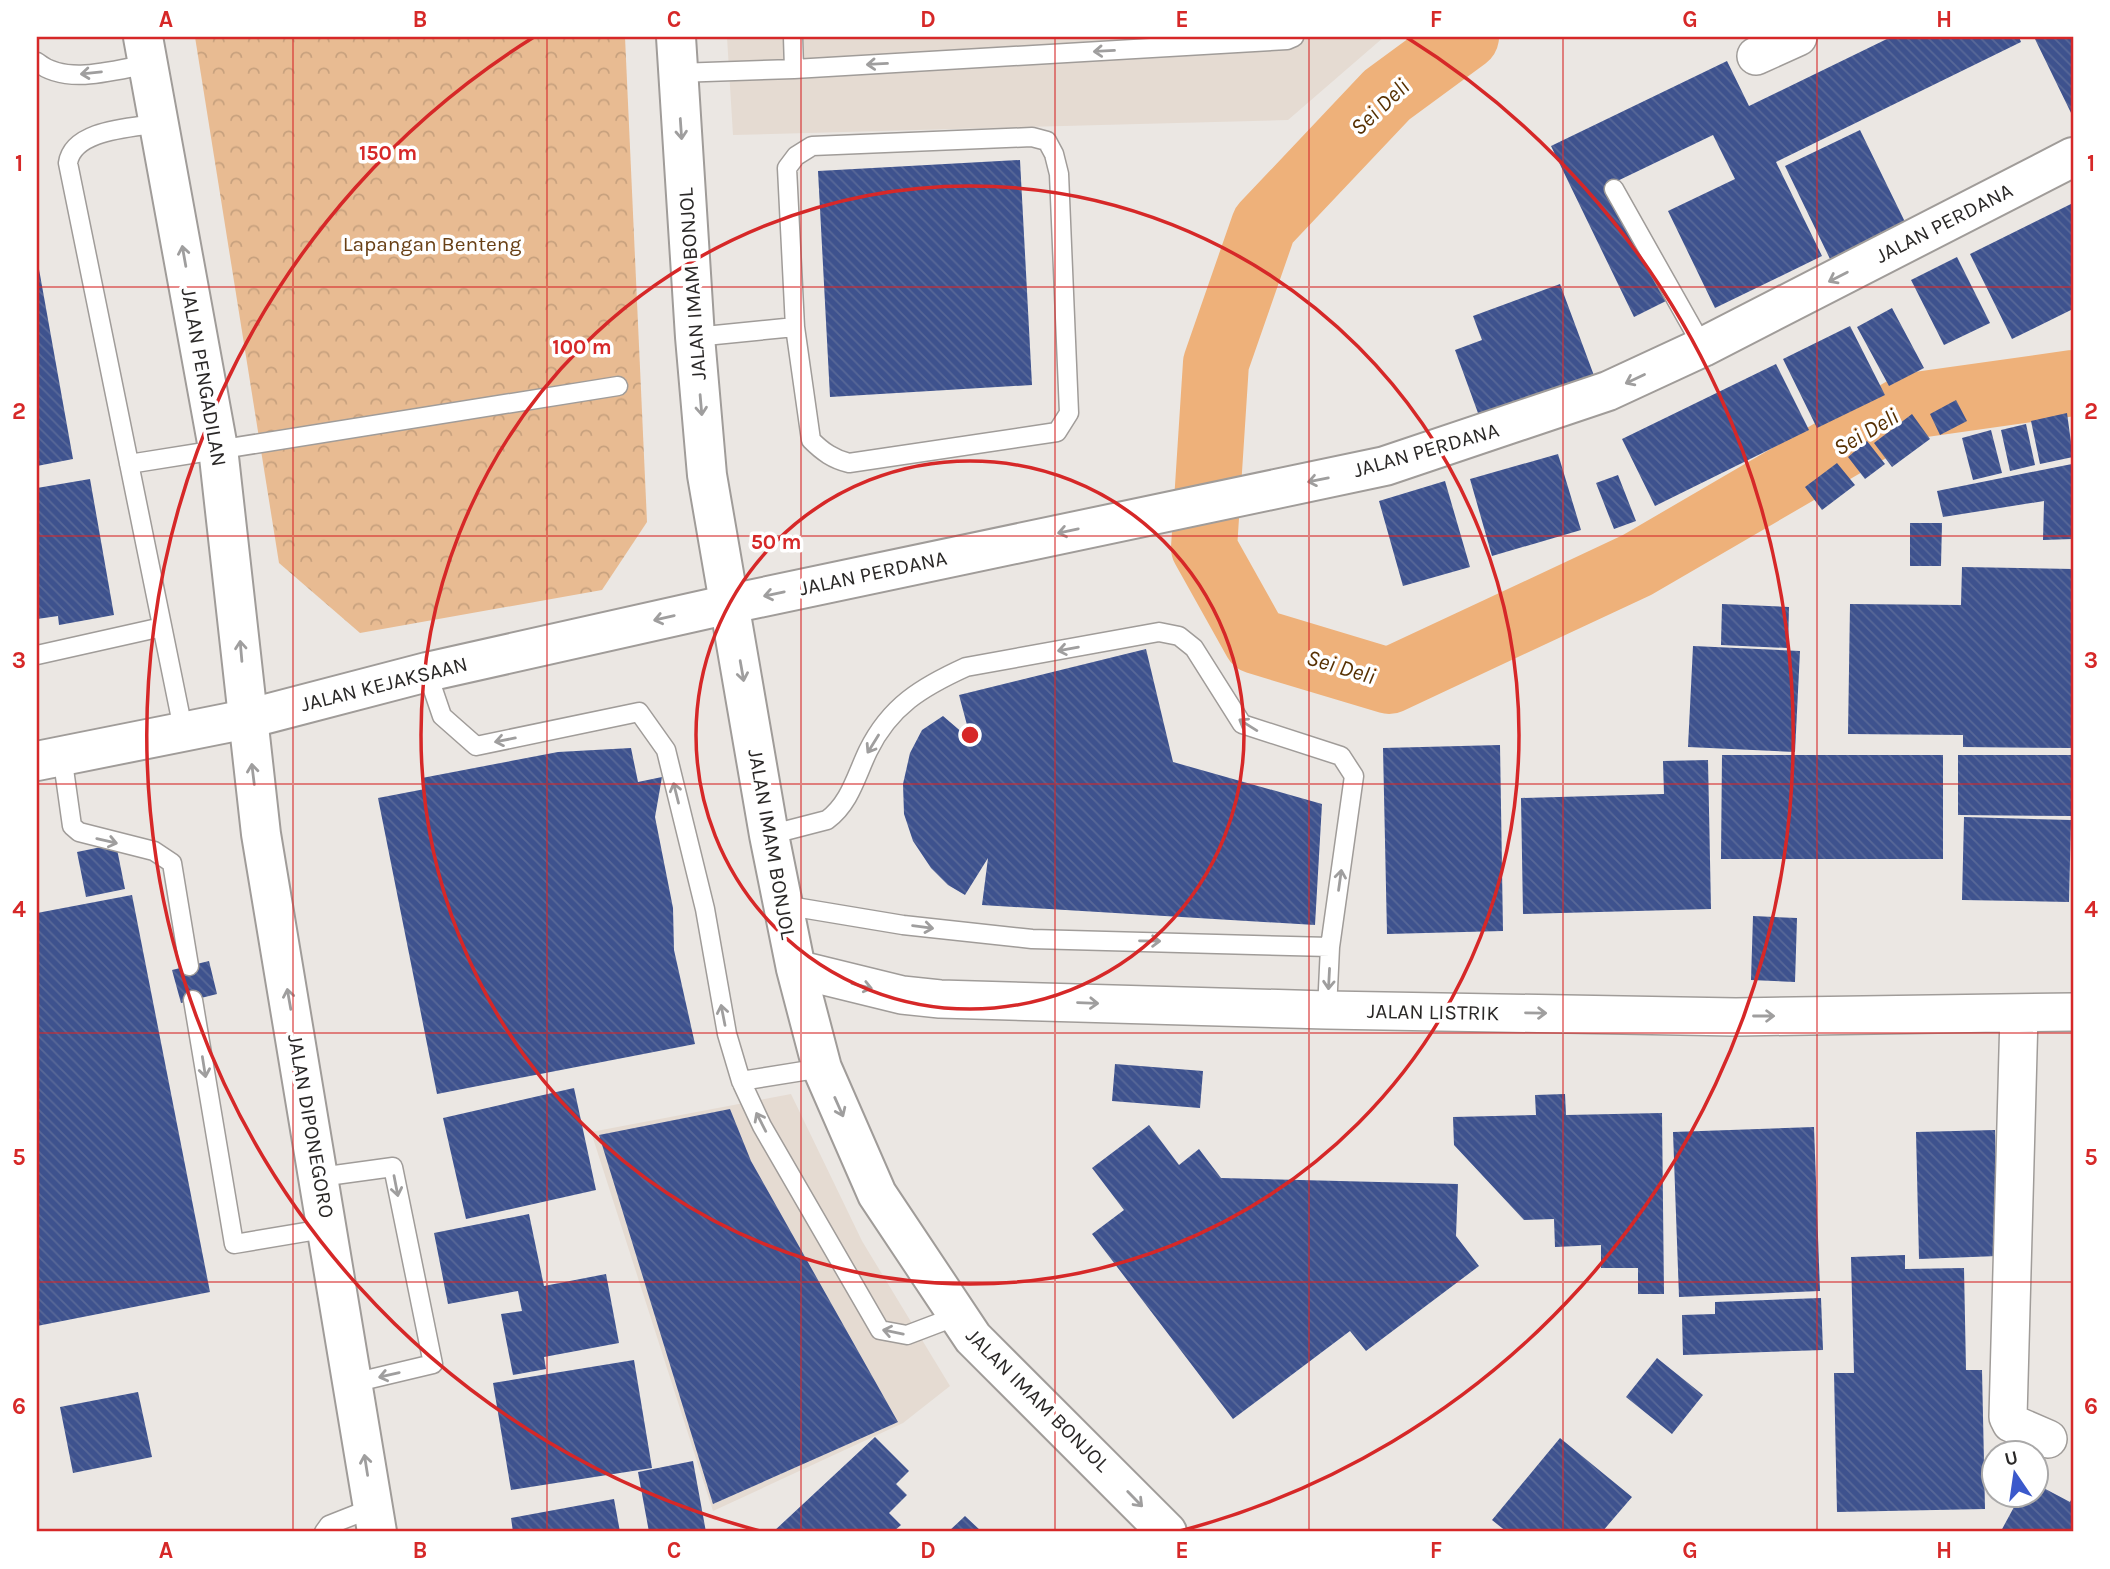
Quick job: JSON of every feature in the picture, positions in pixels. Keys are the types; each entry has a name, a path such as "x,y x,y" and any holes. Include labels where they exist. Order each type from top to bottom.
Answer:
{"main road":[{"name":"JALAN PENGADILAN","path":"146,50 218,448 247,719"},
{"name":"JALAN IMAM BONJOL","path":"677,55 695,337 707,475 769,835 796,969 822,1068 877,1194 973,1338 1167,1532"},
{"name":"JALAN PERDANA","path":"730,604 1135,516 1385,466 1608,391 1703,347 2073,156"},
{"name":"JALAN KEJAKSAAN","path":"50,758 183,729 247,719 427,672 730,604"},
{"name":"JALAN DIPONEGORO","path":"247,719 261,834 329,1228 375,1520"}],"street":[{"path":"1756,56 1798,37"},
{"name":"JALAN LISTRIK","path":"796,969 902,995 940,999 1327,1010 1736,1017 2020,1015 2073,1012"},
{"path":"2020,1015 2008,1418 2011,1423 2048,1439"}],"lane":[{"path":"793,37 794,69"},
{"path":"677,55 794,69 1287,40 1294,37"},
{"path":"37,62 58,74 90,74 146,50"},
{"path":"160,123 85,139 74,146 68,163 183,729"},
{"path":"1032,137 1047,141 1055,154 1059,174 1069,413 1057,432 849,463 835,460 811,440 795,327 787,168 796,156 812,146 1032,137"},
{"path":"1614,190 1703,347"},
{"path":"695,337 795,327"},
{"path":"129,464 218,448 381,426 618,386"},
{"path":"37,655 162,627"},
{"path":"769,835 827,820 835,815 844,805 870,748 902,702 937,680 966,667 1159,632 1179,636 1194,648 1242,724 1341,756 1351,768 1354,776 1330,947 1327,1010"},
{"path":"427,672 442,716 476,746 639,712 666,750 705,909 727,1034 741,1081 762,1126 880,1329 907,1335 957,1316"},
{"path":"50,758 72,826 79,832 154,851 172,863 188,966"},
{"path":"783,905 903,925 1032,939 1330,947"},
{"path":"193,1000 234,1244 329,1228"},
{"path":"741,1081 822,1068"},
{"path":"320,1177 393,1167 433,1364 353,1383"},
{"path":"324,1532 329,1525 375,1520"}],"shaded area":[{"path":"727,37 1384,37 1288,120 733,135"},
{"path":"791,1094 862,1241 950,1386 903,1423 713,1511 591,1132"}],"green space":[{"name":"Lapangan Benteng","path":"195,37 625,37 647,522 602,590 360,633 279,563"}],"building":[{"path":"1891,37 2019,37 2021,42 1776,162 1822,256 1715,308 1668,211 1735,179 1713,135 1609,185 1666,301 1634,317 1551,146 1727,61 1749,106"},
{"path":"2034,37 2073,37 2073,117"},
{"path":"1860,130 1906,224 1831,261 1785,166"},
{"path":"1020,160 1032,385 830,397 818,171"},
{"path":"2073,203 2073,309 2012,339 1970,254"},
{"path":"1957,257 1990,323 1944,345 1911,280"},
{"path":"37,258 73,459 37,466"},
{"path":"1560,284 1596,381 1482,424 1455,350 1482,340 1473,316"},
{"path":"1892,308 1924,368 1889,386 1857,327"},
{"path":"1850,326 1885,395 1817,428 1783,359"},
{"path":"1776,364 1809,430 1655,506 1622,439"},
{"path":"1956,400 1967,421 1940,435 1930,414"},
{"path":"2067,413 2073,457 2040,464 2031,421"},
{"path":"1912,414 1930,439 1892,467 1874,443"},
{"path":"2026,424 2035,465 2010,471 2001,430"},
{"path":"1991,430 2002,473 1973,480 1962,438"},
{"path":"1867,441 1885,464 1865,479 1848,457"},
{"path":"1558,454 1581,530 1492,556 1470,479"},
{"path":"1837,463 1855,485 1822,510 1805,487"},
{"path":"2072,464 2073,539 2043,540 2044,501 1943,517 1937,491"},
{"path":"1618,475 1636,521 1614,529 1596,483"},
{"path":"90,479 114,615 59,625 58,616 37,619 37,488"},
{"path":"1445,481 1470,567 1403,586 1379,501"},
{"path":"1910,523 1942,523 1941,566 1910,566"},
{"path":"1962,567 2073,569 2073,748 1963,747 1963,735 1848,734 1850,604 1961,605"},
{"path":"1722,604 1789,607 1788,648 1721,645"},
{"path":"1693,646 1800,651 1795,752 1688,747"},
{"path":"1146,649 1173,762 1322,804 1315,925 982,905 988,858 965,895 948,885 931,868 913,841 904,814 903,784 910,753 922,730 943,716 971,740 959,695"},
{"path":"1500,745 1503,931 1387,934 1383,748"},
{"path":"631,748 638,782 662,777 655,817 673,908 674,950 695,1044 437,1094 378,798 425,789 422,778 558,752"},
{"path":"1722,755 1943,755 1943,859 1721,859"},
{"path":"1958,755 2073,755 2073,816 1958,815"},
{"path":"1708,760 1711,909 1523,914 1521,798 1664,794 1663,761"},
{"path":"1964,817 2071,820 2069,902 1962,900"},
{"path":"116,844 125,889 86,897 77,852"},
{"path":"132,895 210,1292 37,1326 37,913"},
{"path":"1753,916 1797,918 1795,982 1751,980"},
{"path":"209,961 217,994 181,1003 172,970"},
{"path":"1115,1064 1203,1071 1200,1108 1112,1101"},
{"path":"574,1088 596,1190 466,1219 443,1118"},
{"path":"1565,1094 1566,1115 1662,1113 1664,1294 1638,1294 1638,1268 1601,1268 1601,1245 1555,1247 1554,1219 1524,1220 1454,1145 1453,1117 1536,1115 1535,1095"},
{"path":"730,1109 751,1161 898,1422 713,1504 599,1135"},
{"path":"1149,1125 1179,1165 1199,1149 1221,1178 1458,1184 1456,1236 1479,1266 1366,1351 1350,1331 1233,1419 1092,1234 1124,1210 1092,1168"},
{"path":"1814,1127 1820,1291 1679,1297 1673,1132"},
{"path":"1995,1130 1998,1256 1919,1259 1916,1132"},
{"path":"529,1214 544,1286 606,1274 619,1343 544,1357 546,1369 513,1375 501,1314 522,1311 518,1291 448,1304 434,1233"},
{"path":"1905,1255 1905,1269 1964,1268 1966,1370 1982,1370 1984,1440 1980,1440 1980,1509 1837,1512 1834,1373 1854,1373 1851,1257"},
{"path":"1821,1298 1823,1350 1683,1355 1682,1315 1715,1314 1715,1302"},
{"path":"1657,1358 1703,1395 1672,1434 1626,1397"},
{"path":"634,1360 652,1468 511,1490 493,1383"},
{"path":"138,1392 152,1457 73,1473 60,1407"},
{"path":"875,1437 909,1471 896,1484 907,1495 889,1513 901,1525 893,1532 773,1532"},
{"path":"1560,1438 1632,1497 1602,1532 1507,1532 1492,1520"},
{"path":"693,1461 706,1532 649,1532 638,1472"},
{"path":"2050,1491 2070,1502 2073,1496 2073,1532 2001,1531 2012,1510 2050,1510"},
{"path":"614,1499 620,1532 513,1532 511,1518"},
{"path":"965,1516 982,1532 948,1532"}],"waterway":[{"name":"Sei Deli","path":"1466,37 1387,95 1264,225 1216,363 1204,548 1256,641 1389,681 1637,565 1910,406 2073,383"}]}
